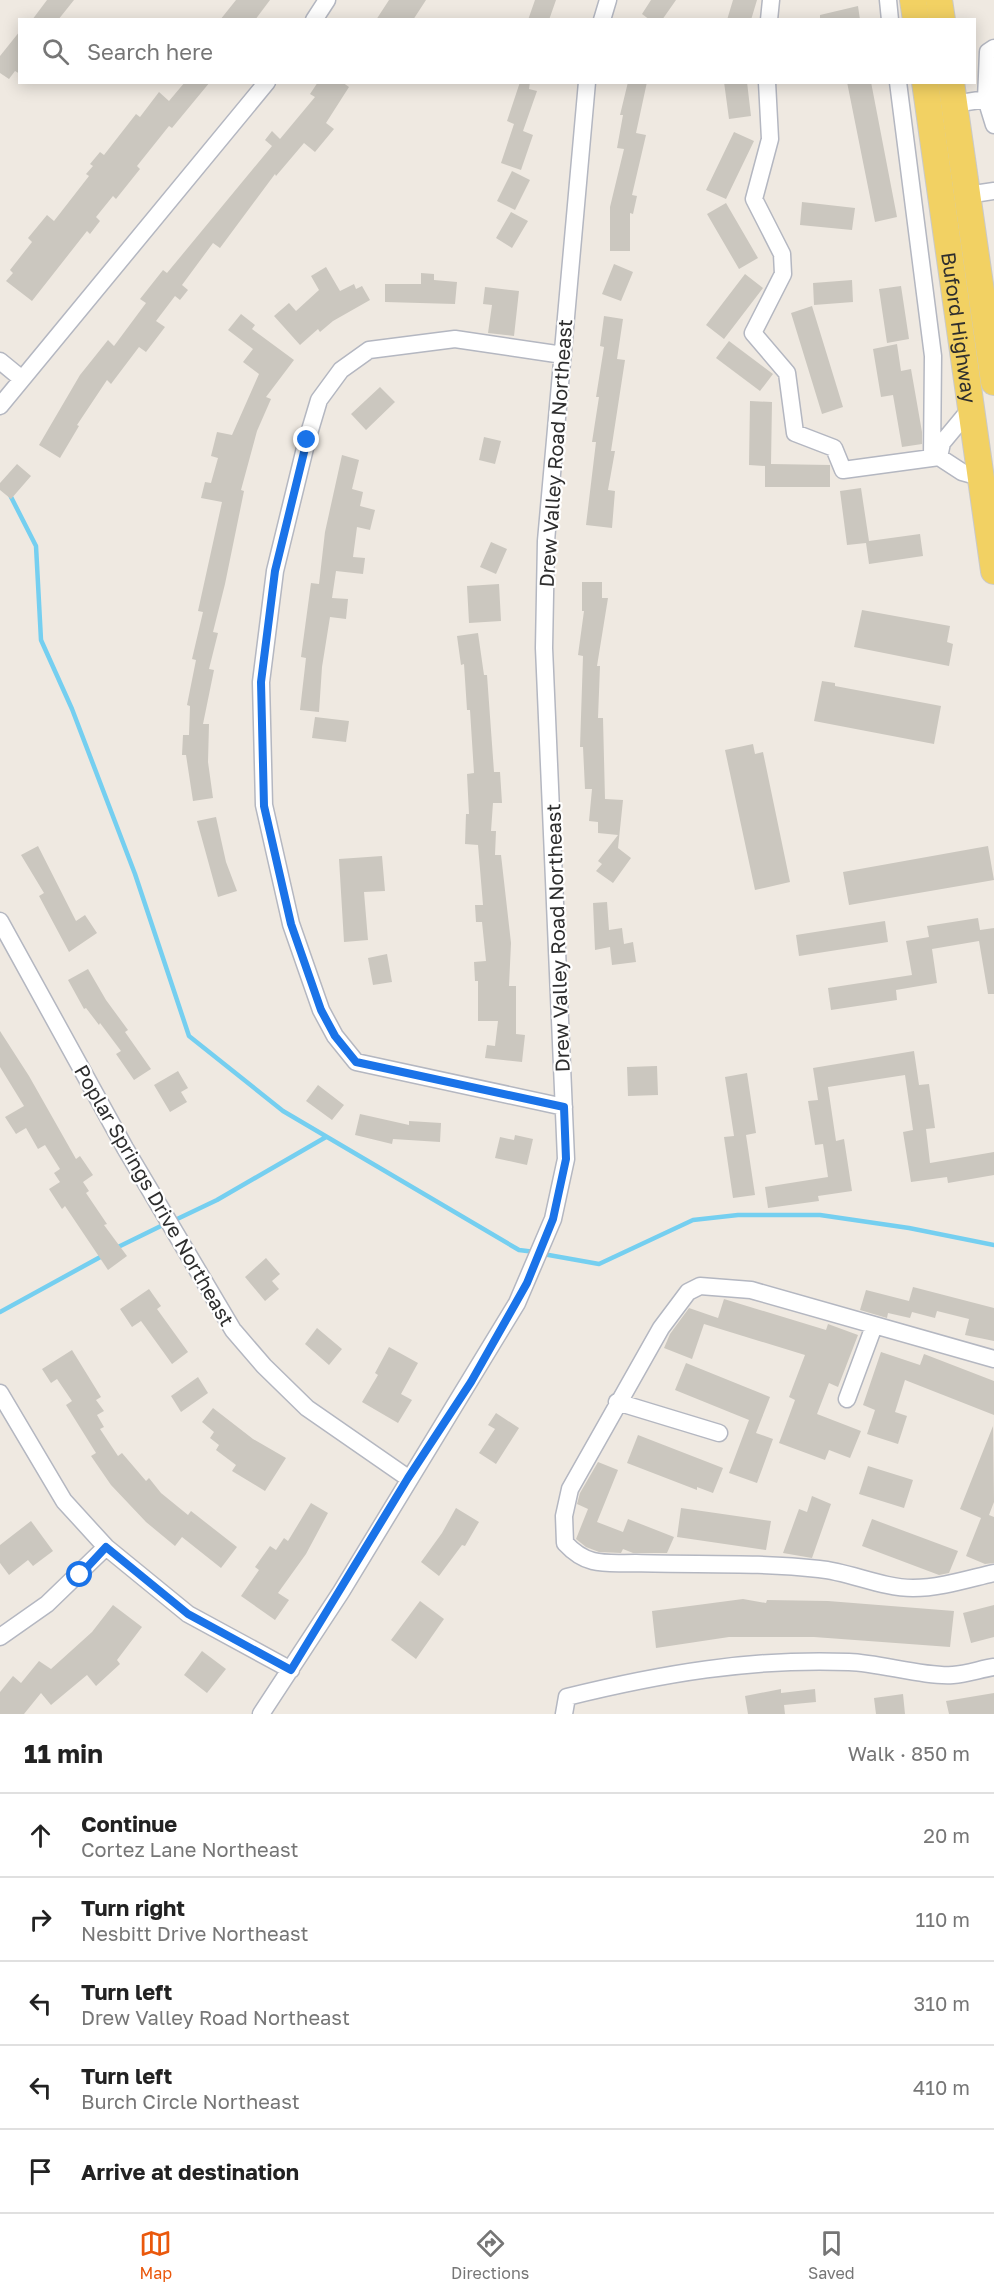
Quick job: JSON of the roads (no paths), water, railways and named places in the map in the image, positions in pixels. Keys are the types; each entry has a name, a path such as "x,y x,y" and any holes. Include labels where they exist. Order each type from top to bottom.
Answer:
{"main road":[{"path":"913,0 916,18"},
{"path":"939,0 942,18"},
{"name":"Buford Highway","path":"925,84 994,571"},
{"name":"Buford Highway","path":"953,93 994,382"}],"street":[{"path":"315,18 327,0"},
{"path":"603,18 608,0"},
{"path":"769,18 771,0"},
{"path":"888,0 890,18"},
{"path":"994,48 987,52 986,99 994,125"},
{"path":"0,406 265,84"},
{"name":"Drew Valley Road Northeast","path":"261,1714 291,1670 408,1478 471,1382 527,1283 547,1234 566,1159 544,648 546,541 586,84"},
{"path":"767,84 770,139 754,199 782,254 783,274 753,333 787,373 795,433 834,448 843,470 936,457 962,472 980,477"},
{"path":"898,84 933,356 936,457"},
{"path":"953,93 986,99"},
{"path":"967,195 994,191"},
{"path":"562,355 455,339 369,350 341,370 319,400 307,440 275,571 261,682 264,806 291,924 321,1010 335,1036 356,1062 564,1107"},
{"path":"0,361 22,380"},
{"path":"936,457 942,443 971,408"},
{"name":"Poplar Springs Drive Northeast","path":"0,921 125,1148 233,1330 264,1366 307,1408 408,1478"},
{"path":"994,1359 751,1290 700,1286 688,1292 661,1328 617,1402 570,1489 564,1516 565,1543 578,1557 597,1562 682,1566 707,1563 760,1564 822,1569 912,1588 949,1584 994,1573"},
{"path":"848,1399 874,1326"},
{"path":"0,1393 64,1501 106,1547 188,1614 291,1670"},
{"path":"617,1402 719,1433"},
{"path":"0,1637 47,1604 106,1547"},
{"path":"564,1714 567,1697 676,1672 709,1668 793,1661 850,1662 952,1675 994,1667"}],"waterway":[{"path":"10,495 36,546 41,640 72,709 135,874 189,1036 283,1111 519,1250 535,1252"},
{"path":"173,1221 217,1200 326,1137"},
{"path":"543,1254 599,1264 693,1220 738,1215 820,1215 909,1228 994,1245"},
{"path":"116,1248 165,1224"},
{"path":"0,1312 104,1255"}]}
